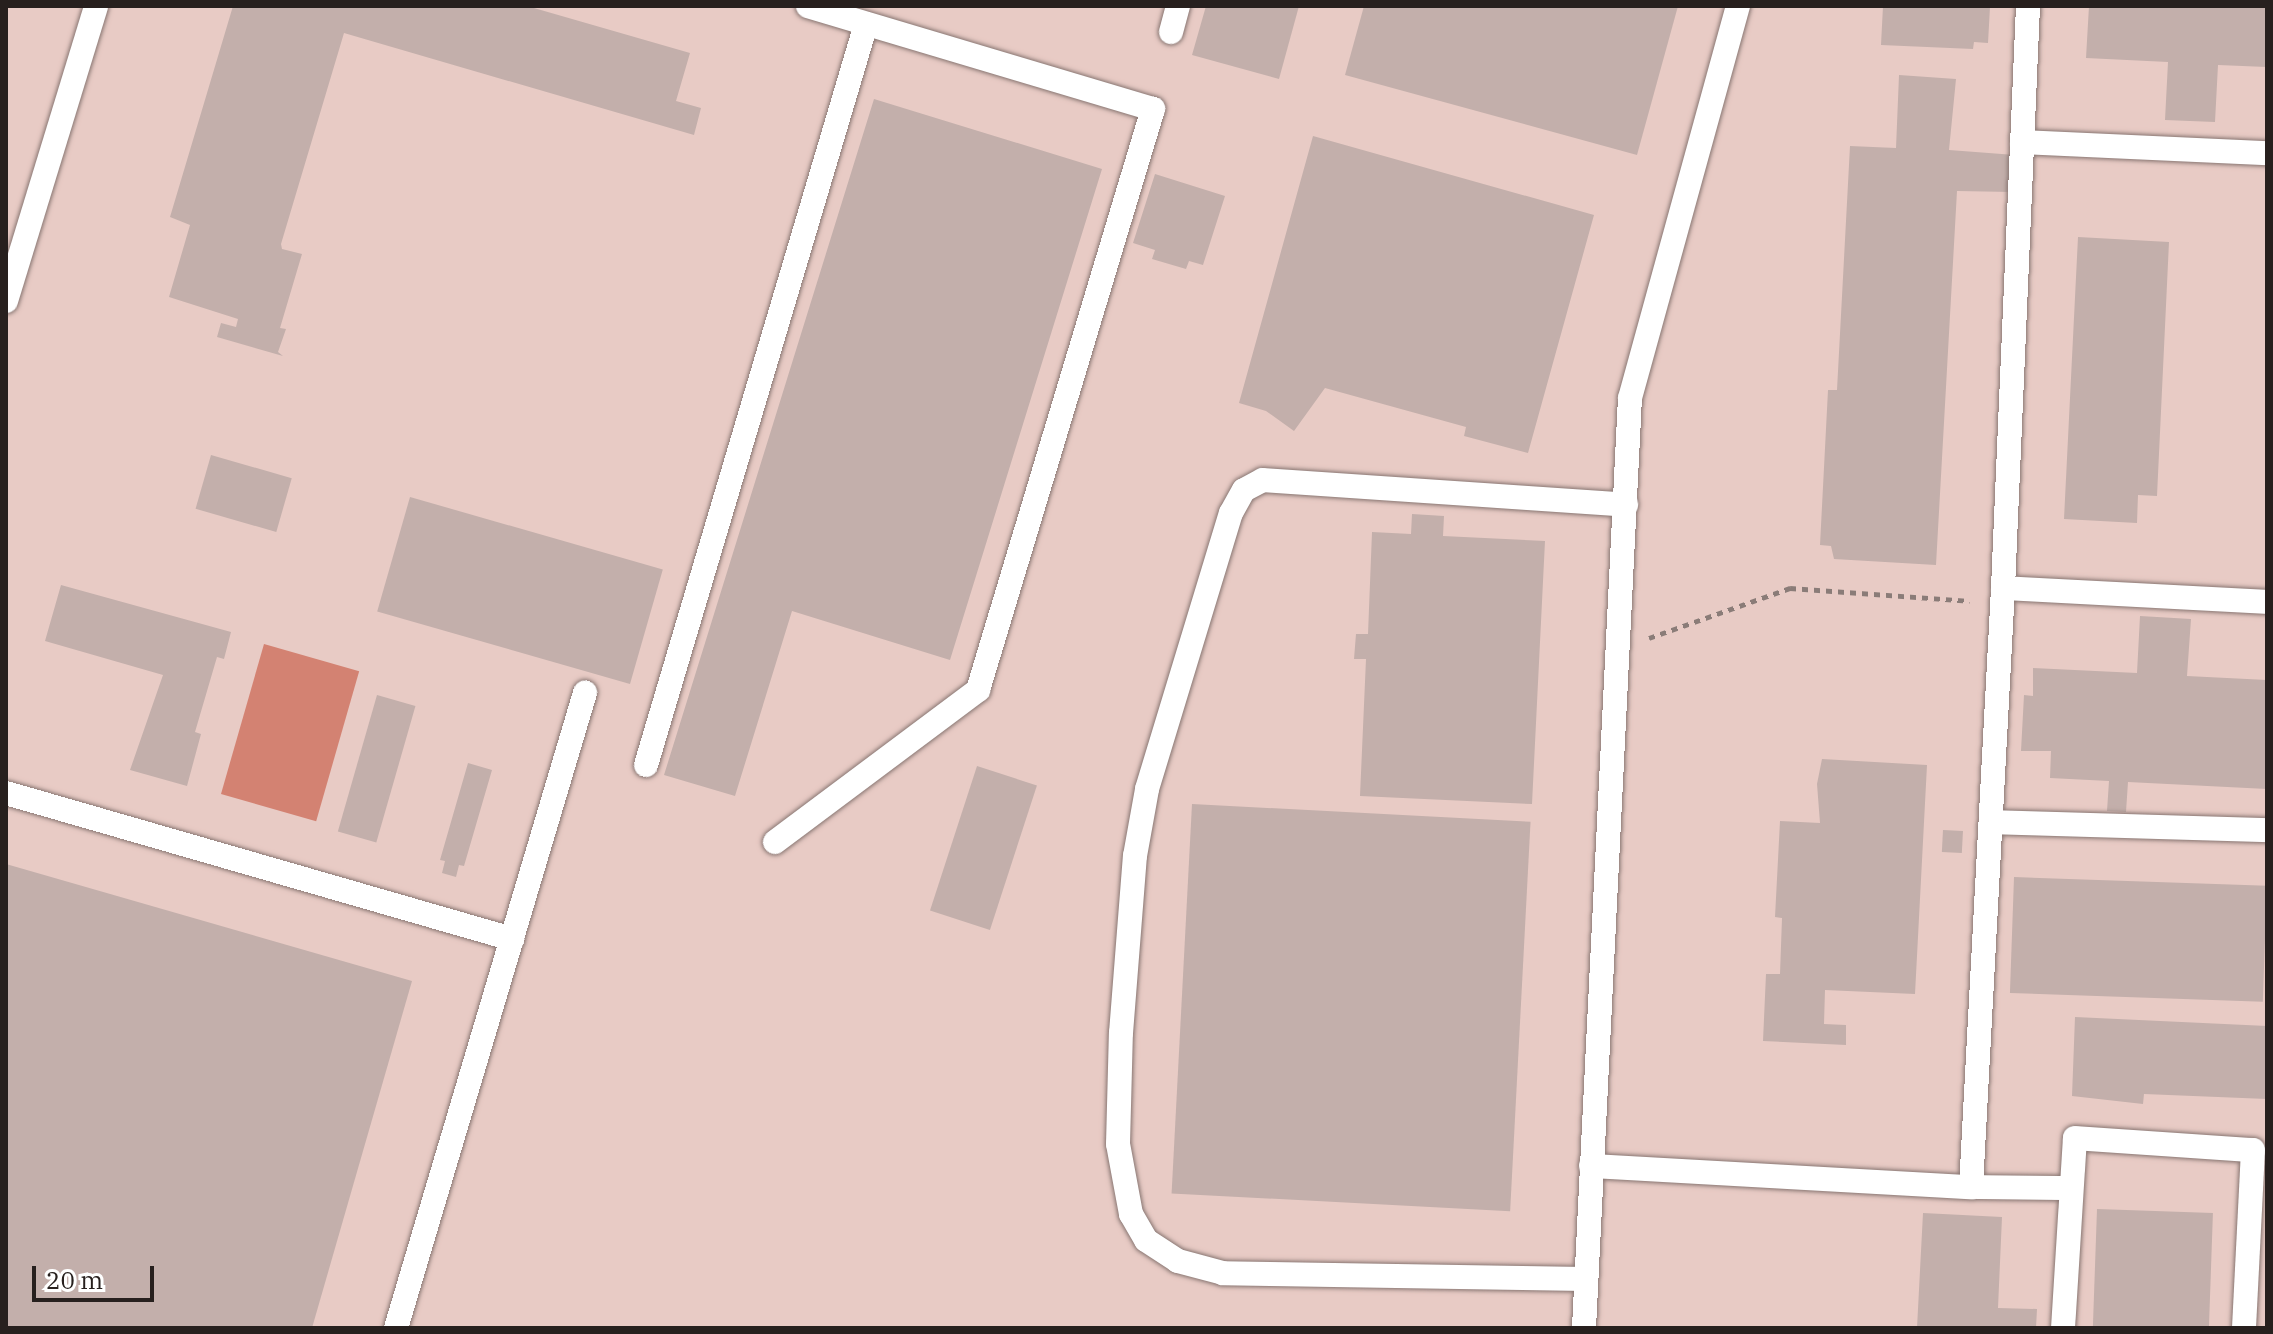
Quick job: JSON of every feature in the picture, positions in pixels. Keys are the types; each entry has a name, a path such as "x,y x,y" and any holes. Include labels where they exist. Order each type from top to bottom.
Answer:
{"lane":[{"path":"6,301 96,6"},
{"path":"775,842 978,690 1153,109 808,6"},
{"path":"1171,32 1178,6"},
{"path":"1584,1328 1630,398 1738,6"},
{"path":"1971,1187 2003,596 2028,6"},
{"path":"646,765 866,24"},
{"path":"2022,142 2267,153"},
{"path":"1585,1279 1223,1273 1178,1261 1146,1240 1131,1214 1118,1144 1121,1033 1135,856 1147,789 1231,513 1244,490 1263,480 1626,505"},
{"path":"2003,596 2267,602"},
{"path":"396,1328 585,693"},
{"path":"6,793 512,939"},
{"path":"1991,822 2267,830"},
{"path":"2063,1328 2075,1138 2260,1150 2244,1328"},
{"path":"1591,1166 1971,1187 2071,1188"}],"path":[{"path":"1618,649 1790,588 2003,596"}],"shaded area":[{"path":"6,6 2267,6 2267,1328 6,1328"},
{"path":"264,644 359,671 316,821 221,794"}],"building":[{"path":"233,6 527,6 690,53 676,101 701,108 694,135 344,33 281,244 282,249 302,254 280,328 286,329 278,352 283,356 217,337 221,323 236,327 238,319 169,297 190,225 170,217"},
{"path":"1206,6 1299,6 1279,79 1192,55"},
{"path":"1364,6 1678,6 1637,155 1345,75"},
{"path":"1883,6 1990,7 1988,43 1974,42 1973,49 1881,45"},
{"path":"2089,6 2267,6 2267,67 2218,65 2215,122 2165,120 2168,62 2086,58"},
{"path":"1899,75 1956,79 1949,150 2015,155 2012,192 1957,191 1936,565 1834,559 1831,546 1820,545 1828,390 1837,390 1850,146 1896,148"},
{"path":"874,99 1102,169 950,660 792,611 735,796 664,775"},
{"path":"1313,136 1594,215 1528,453 1464,436 1466,427 1325,388 1294,431 1266,411 1239,403"},
{"path":"1155,174 1225,196 1203,265 1189,261 1186,269 1152,259 1155,250 1133,243"},
{"path":"2078,237 2169,242 2157,496 2138,495 2137,523 2064,519"},
{"path":"211,455 292,478 276,532 196,509"},
{"path":"410,497 663,569 630,684 377,611"},
{"path":"1412,514 1444,516 1443,536 1545,541 1532,804 1360,796 1366,659 1354,659 1356,634 1368,634 1372,532 1411,534"},
{"path":"61,585 231,632 224,659 217,657 195,732 201,734 187,786 130,770 163,675 45,641"},
{"path":"2140,616 2191,619 2187,676 2267,680 2267,789 2128,782 2126,812 2107,811 2109,781 2050,778 2051,751 2021,751 2024,695 2033,696 2033,668 2137,673"},
{"path":"377,695 415,706 376,843 338,831"},
{"path":"1822,759 1927,765 1915,994 1825,990 1824,1024 1846,1025 1846,1045 1763,1041 1766,974 1780,974 1782,918 1775,917 1780,821 1820,823 1817,784"},
{"path":"468,763 492,770 464,866 459,865 456,877 442,873 445,861 440,860"},
{"path":"977,766 1037,785 990,930 930,911"},
{"path":"1192,804 1531,822 1510,1211 1172,1193"},
{"path":"1943,830 1963,831 1962,853 1942,852"},
{"path":"6,864 412,981 312,1328 6,1328"},
{"path":"2014,877 2267,886 2263,1002 2010,993"},
{"path":"2075,1017 2267,1026 2267,1099 2144,1094 2143,1104 2072,1096"},
{"path":"2097,1209 2213,1213 2209,1328 2093,1328"},
{"path":"1923,1213 2002,1217 1998,1308 2037,1309 2036,1328 1917,1328"}]}
